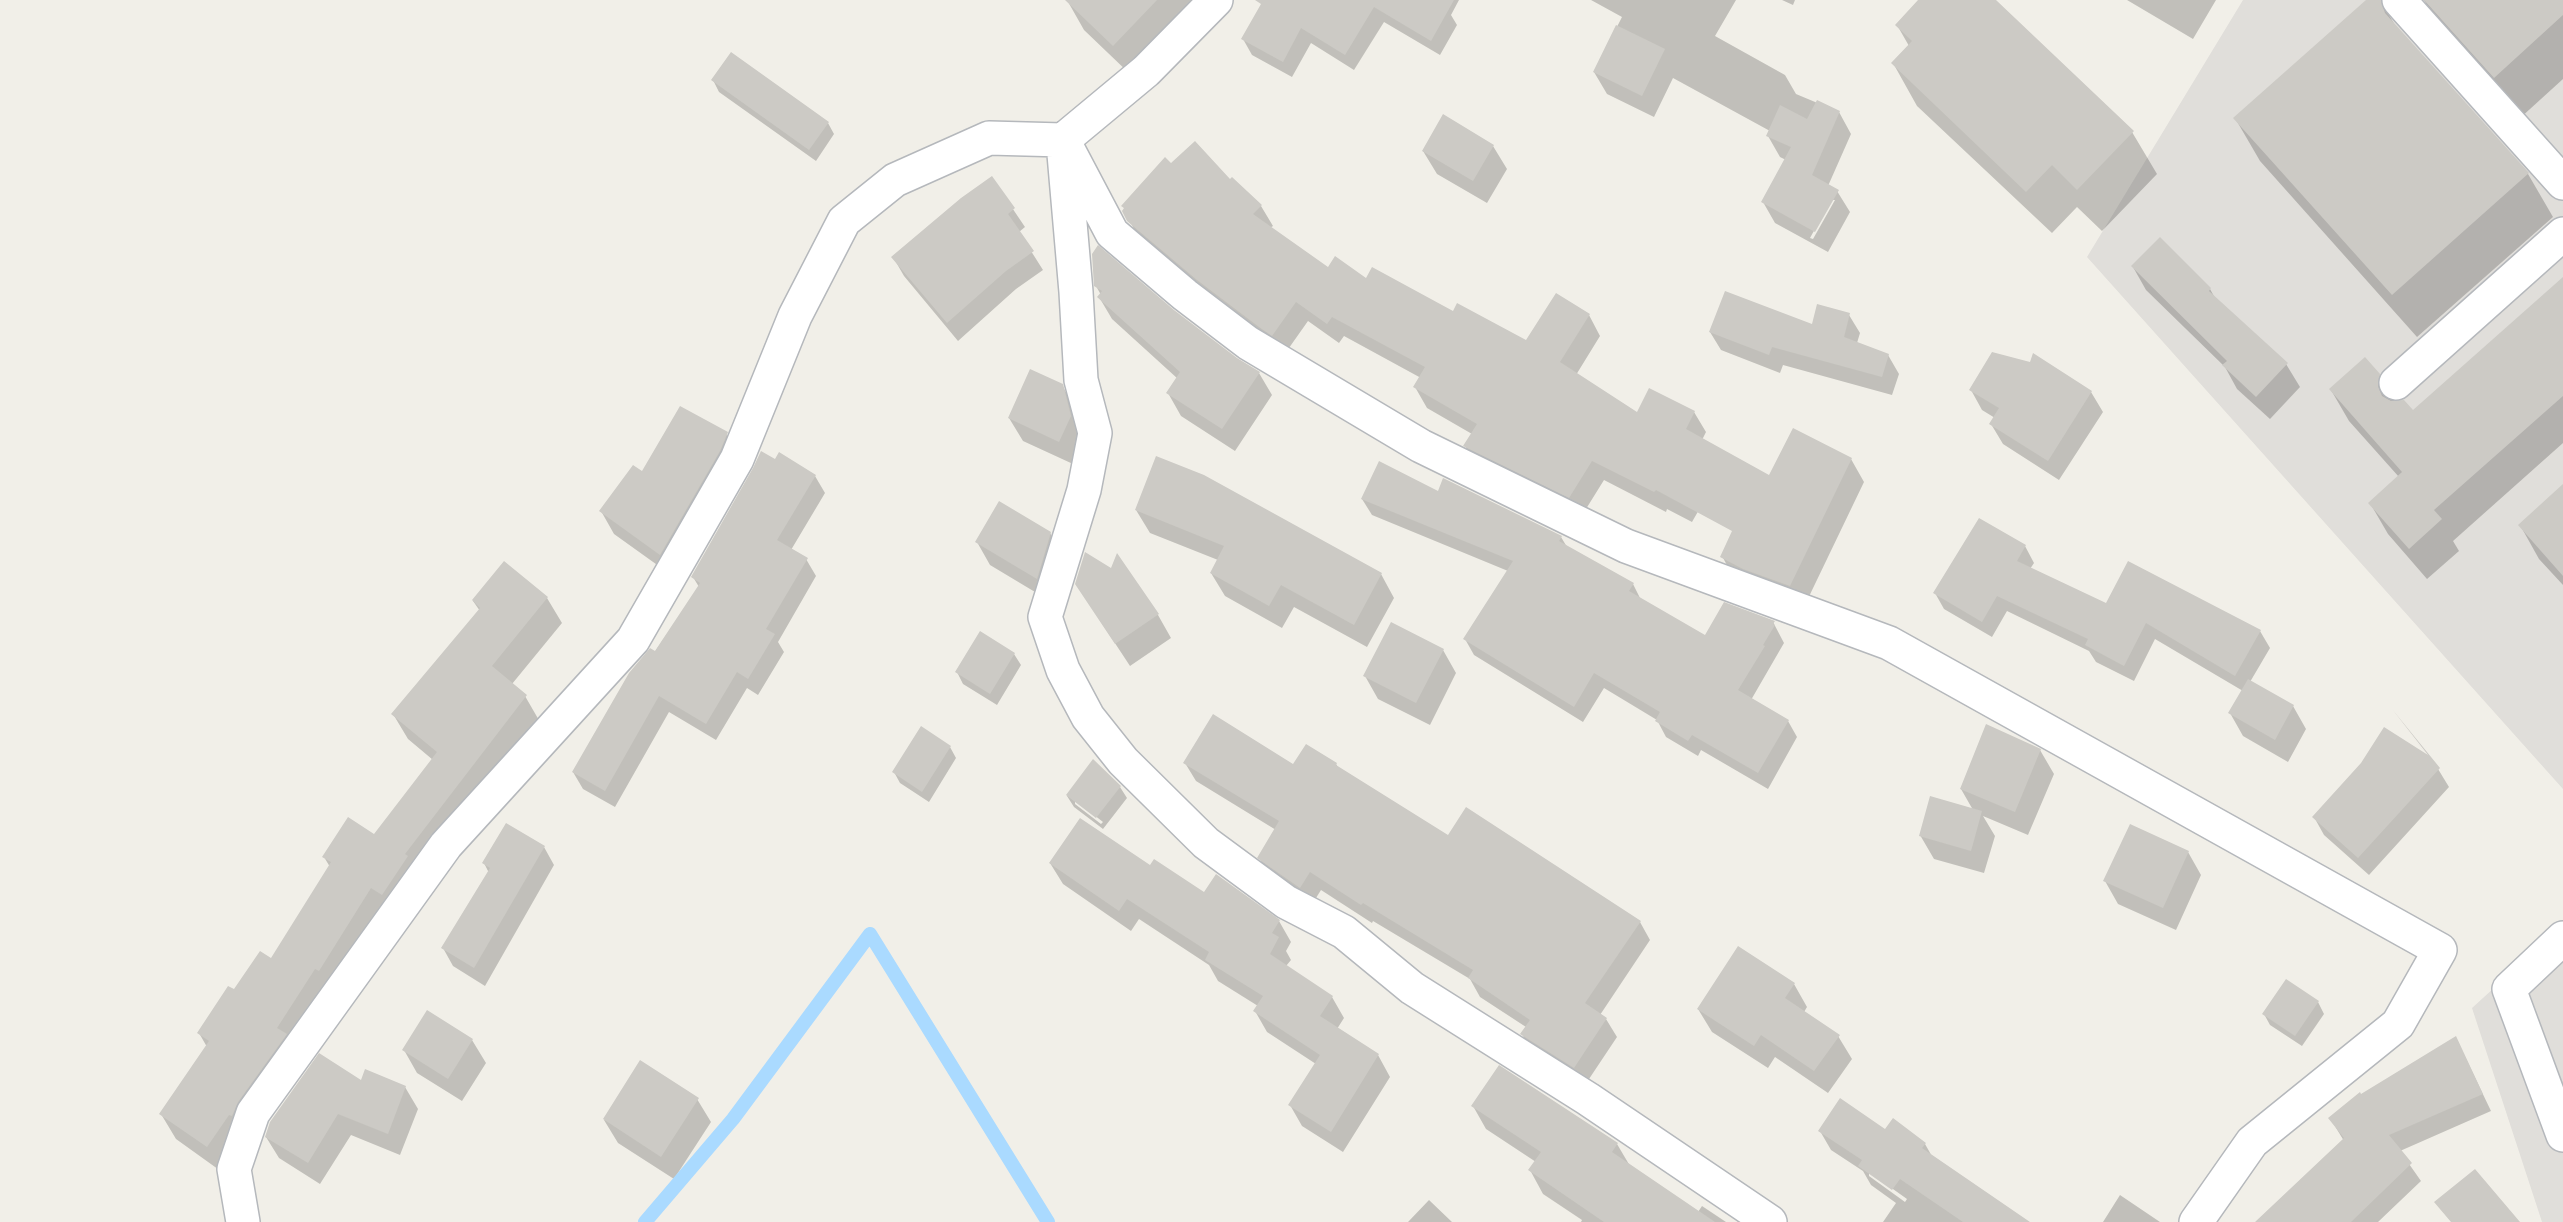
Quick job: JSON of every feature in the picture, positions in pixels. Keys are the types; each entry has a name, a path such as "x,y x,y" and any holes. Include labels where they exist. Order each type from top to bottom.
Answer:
{"street":[{"path":"243,1222 234,1169 253,1113 446,844 633,640 737,459 795,316 844,221 895,180 989,138 1063,140 1146,71 1216,0"},
{"path":"2399,0 2563,183"},
{"path":"1063,140 1076,292 1080,380 1095,433 1084,490 1045,617 1063,670 1088,717 1123,760 1215,849 1286,902 1344,933 1412,988 1588,1099 1770,1222"},
{"path":"1063,140 1112,233 1185,295 1248,343 1421,446 1626,546 1889,643 2440,950 2398,1024 2252,1142 2196,1222"},
{"path":"2396,383 2563,234"},
{"path":"2563,938 2509,989 2563,1135"}],"shaded area":[{"path":"2243,0 2563,0 2563,789 2087,257"},
{"path":"2563,925 2563,1222 2542,1222 2472,1008"}],"building":[{"path":"1065,0 1157,0 1113,46"},
{"path":"1255,0 1454,0 1431,41 1374,7 1345,55 1301,28 1283,62 1241,39 1261,4"},
{"path":"1918,0 1996,0 2134,131 2077,190 2052,165 2026,192 1891,63 1912,41 1895,25"},
{"path":"2366,0 2381,0 2385,13 2529,173 2392,295 2233,118"},
{"path":"2424,0 2563,0 2563,15 2494,78"},
{"path":"1616,25 1665,49 1642,96 1593,72"},
{"path":"731,52 829,122 809,150 711,80"},
{"path":"1817,100 1840,111 1812,175 1839,190 1815,232 1761,202 1791,147 1766,136 1780,105 1807,119"},
{"path":"1443,114 1494,145 1473,181 1422,151"},
{"path":"1195,141 1230,179 1232,177 1262,205 1253,214 1328,267 1335,256 1366,278 1372,267 1453,311 1457,303 1526,340 1556,293 1590,314 1560,362 1637,412 1649,388 1695,411 1686,429 1769,475 1793,428 1852,458 1790,586 1743,569 1720,557 1732,531 1656,490 1654,492 1592,461 1569,498 1463,446 1477,424 1413,387 1425,367 1332,317 1327,324 1296,302 1272,336 1259,327 1197,280 1127,221 1122,211 1124,208 1121,206 1165,157 1171,163"},
{"path":"992,176 1015,208 1008,214 1034,251 1006,271 947,323 891,257 961,198"},
{"path":"2160,237 2211,288 2209,291 2288,363 2256,397 2222,365 2227,361 2131,266"},
{"path":"1098,245 1174,310 1237,358 1260,372 1222,429 1166,393 1180,372 1097,297 1102,291 1094,286 1092,254"},
{"path":"2563,277 2563,396 2434,510 2442,519 2409,549 2368,503 2402,472 2329,389 2365,357 2380,374 2378,386 2382,396 2391,401 2404,400 2413,410"},
{"path":"1725,291 1812,324 1817,304 1850,313 1844,337 1889,354 1882,377 1772,347 1769,355 1709,332"},
{"path":"1992,352 2030,362 2033,353 2092,391 2048,461 1989,424 1999,408 1969,390"},
{"path":"1030,369 1063,384 1071,416 1059,442 1008,418"},
{"path":"680,406 728,432 720,451 660,555 599,511 633,465 642,471"},
{"path":"761,451 775,459 779,452 816,475 777,540 808,558 766,629 775,634 748,679 737,672 706,724 659,696 605,791 572,772 629,673 650,648 655,651 700,583 691,577"},
{"path":"1156,456 1204,475 1382,573 1354,625 1281,585 1269,606 1210,573 1224,546 1135,510"},
{"path":"1379,461 1438,491 1443,478 1562,536 1559,541 1634,583 1629,591 1705,635 1724,602 1775,621 1763,645 1765,646 1738,690 1789,720 1758,773 1692,735 1688,741 1655,721 1660,712 1594,673 1574,707 1463,639 1513,561 1361,499"},
{"path":"2563,484 2563,576 2518,525"},
{"path":"999,501 1051,532 1037,579 975,542"},
{"path":"1979,518 2026,545 2017,561 2106,603 2128,561 2261,630 2235,676 2146,623 2124,666 2085,645 2088,639 1997,596 1982,622 1933,593"},
{"path":"1085,552 1111,568 1117,553 1159,614 1115,644 1075,584"},
{"path":"504,561 548,597 492,666 527,695 405,854 408,856 382,895 371,888 319,971 315,969 277,1028 287,1034 238,1102 232,1116 229,1115 207,1147 159,1114 209,1041 197,1033 228,986 234,989 260,951 271,958 331,862 322,857 348,817 374,834 437,752 391,714 480,608 472,600"},
{"path":"1391,622 1444,649 1416,703 1363,676"},
{"path":"980,631 1015,653 990,694 955,672"},
{"path":"2248,679 2294,705 2275,740 2228,713"},
{"path":"2392,709 2440,768 2358,858 2312,817 2361,763 2384,727 2428,755"},
{"path":"1213,714 1293,764 1306,744 1448,835 1466,807 1641,921 1585,1003 1607,1018 1574,1068 1520,1034 1530,1020 1468,978 1473,970 1363,903 1361,905 1310,872 1300,888 1257,858 1279,821 1183,763"},
{"path":"1986,724 2041,749 2015,812 1960,789"},
{"path":"921,726 951,746 922,792 892,772"},
{"path":"1093,759 1121,786 1096,818 1066,795"},
{"path":"1930,796 1982,811 1971,851 1919,836"},
{"path":"1080,818 1150,865 1154,859 1204,892 1216,874 1280,920 1272,933 1279,937 1270,954 1333,996 1320,1016 1379,1054 1331,1132 1288,1105 1320,1055 1253,1011 1263,996 1205,960 1209,952 1127,899 1119,911 1049,863"},
{"path":"506,823 545,846 474,968 441,948 490,868 482,863"},
{"path":"2130,824 2189,851 2163,908 2103,881"},
{"path":"1738,946 1795,983 1785,998 1840,1035 1814,1071 1761,1035 1754,1046 1697,1009"},
{"path":"2286,979 2319,1001 2295,1036 2262,1014"},
{"path":"427,1010 473,1039 448,1079 402,1050"},
{"path":"2456,1036 2483,1094 2389,1135 2412,1163 2351,1222 2255,1222 2344,1138 2328,1118 2360,1092 2361,1094"},
{"path":"319,1053 361,1080 365,1069 406,1086 388,1134 338,1114 308,1163 265,1137 270,1122"},
{"path":"640,1060 699,1098 661,1157 603,1119"},
{"path":"1499,1065 1618,1143 1612,1152 1715,1222 1604,1222 1528,1170 1541,1152 1471,1106"},
{"path":"1840,1098 1885,1129 1893,1118 1926,1143 1922,1148 2030,1222 1963,1222 1900,1179 1892,1190 1858,1166 1862,1160 1818,1131"},
{"path":"2475,1169 2520,1222 2451,1222 2434,1202"}],"waterway":[{"path":"645,1222 733,1119 870,934 1048,1222"}]}
